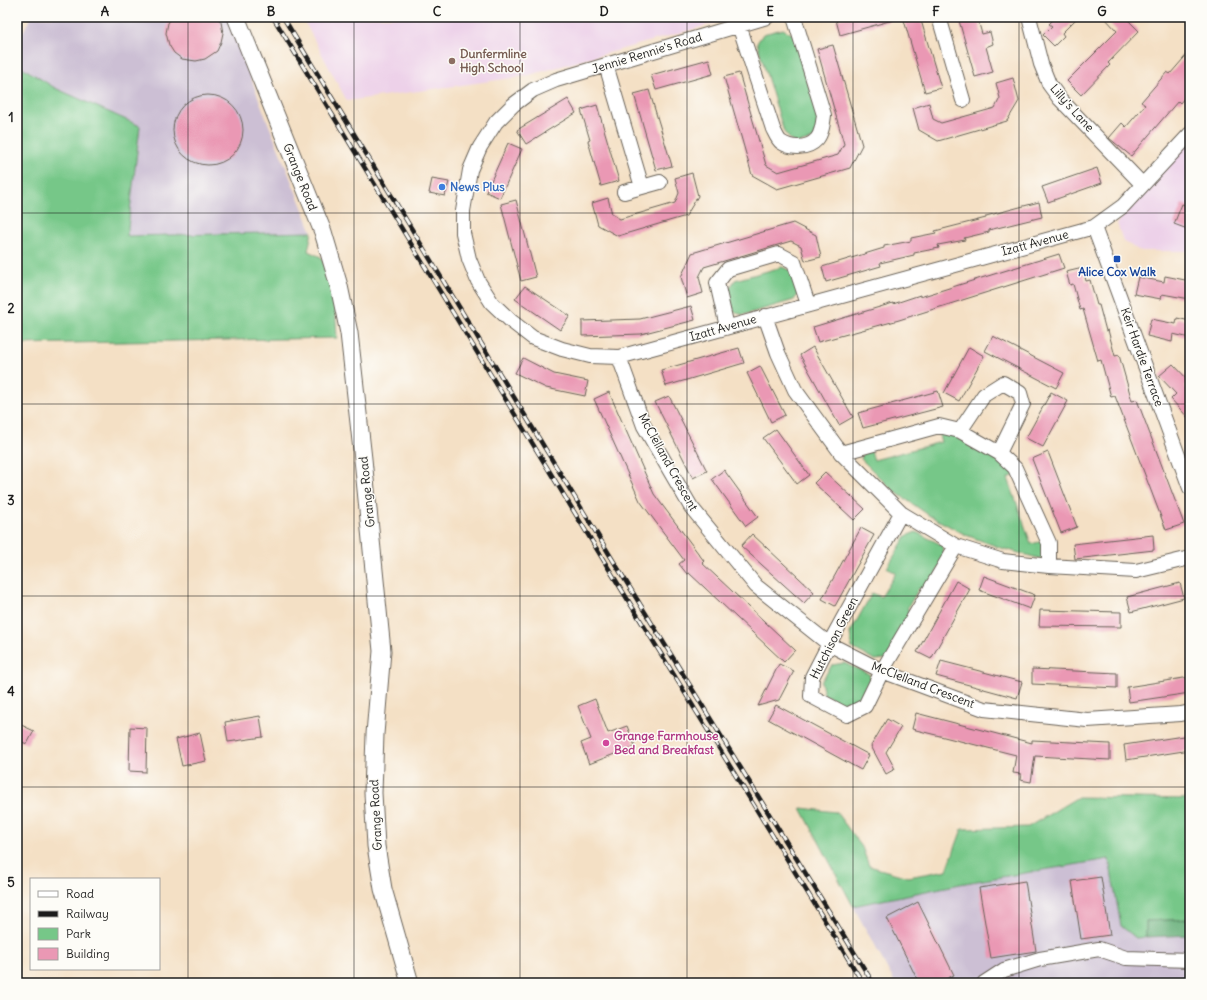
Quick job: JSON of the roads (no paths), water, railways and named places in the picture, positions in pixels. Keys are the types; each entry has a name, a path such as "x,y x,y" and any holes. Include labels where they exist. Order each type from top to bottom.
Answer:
{"street":[{"name":"Grange Road","path":"236,17 323,232 339,286 349,333 382,651 375,734 373,793 376,846 383,889 410,983"},
{"name":"Jennie Rennie's Road","path":"556,80 767,17"},
{"path":"739,25 773,129 780,142 791,148 806,146 817,139 823,127 824,115 794,17"},
{"path":"939,17 963,100"},
{"name":"Lilly's Lane","path":"1029,17 1041,64 1049,84 1060,99 1142,184"},
{"path":"606,65 642,187"},
{"name":"Izatt Avenue","path":"556,80 533,90 514,105 496,122 480,147 470,170 463,211 463,233 469,259 478,281 492,303 511,321 533,338 562,349 590,356 619,357 1094,226 1123,206 1190,134"},
{"path":"624,192 660,182"},
{"name":"Keir Hardie Terrace","path":"1094,226 1189,484"},
{"path":"727,327 717,283 728,269 779,254 794,262 808,304"},
{"path":"765,316 778,353 795,390 841,453 901,513 956,546 1003,561 1049,566 1136,571 1190,558"},
{"name":"McClelland Crescent","path":"619,357 644,426 691,507 756,586 829,644 882,671 984,709 1087,720 1180,714 1190,712"},
{"path":"960,431 984,395 1003,383 1020,393 1023,404 999,453"},
{"path":"841,453 939,426 960,431 999,453 1015,468 1049,544 1049,566"},
{"name":"Hutchison Green","path":"901,513 812,677 811,696 847,715 865,706 882,671 956,546"},
{"path":"984,983 1004,970 1040,959 1099,949 1126,958 1190,960"}],"railway":[{"path":"273,17 863,983"},
{"path":"283,17 611,557 873,983"}],"place":[{"name":"Dunfermline High School","path":"452,61"},
{"name":"News Plus","path":"442,187"},
{"name":"Alice Cox Walk","path":"1117,259"},
{"name":"Grange Farmhouse Bed and Breakfast","path":"606,743"}]}
